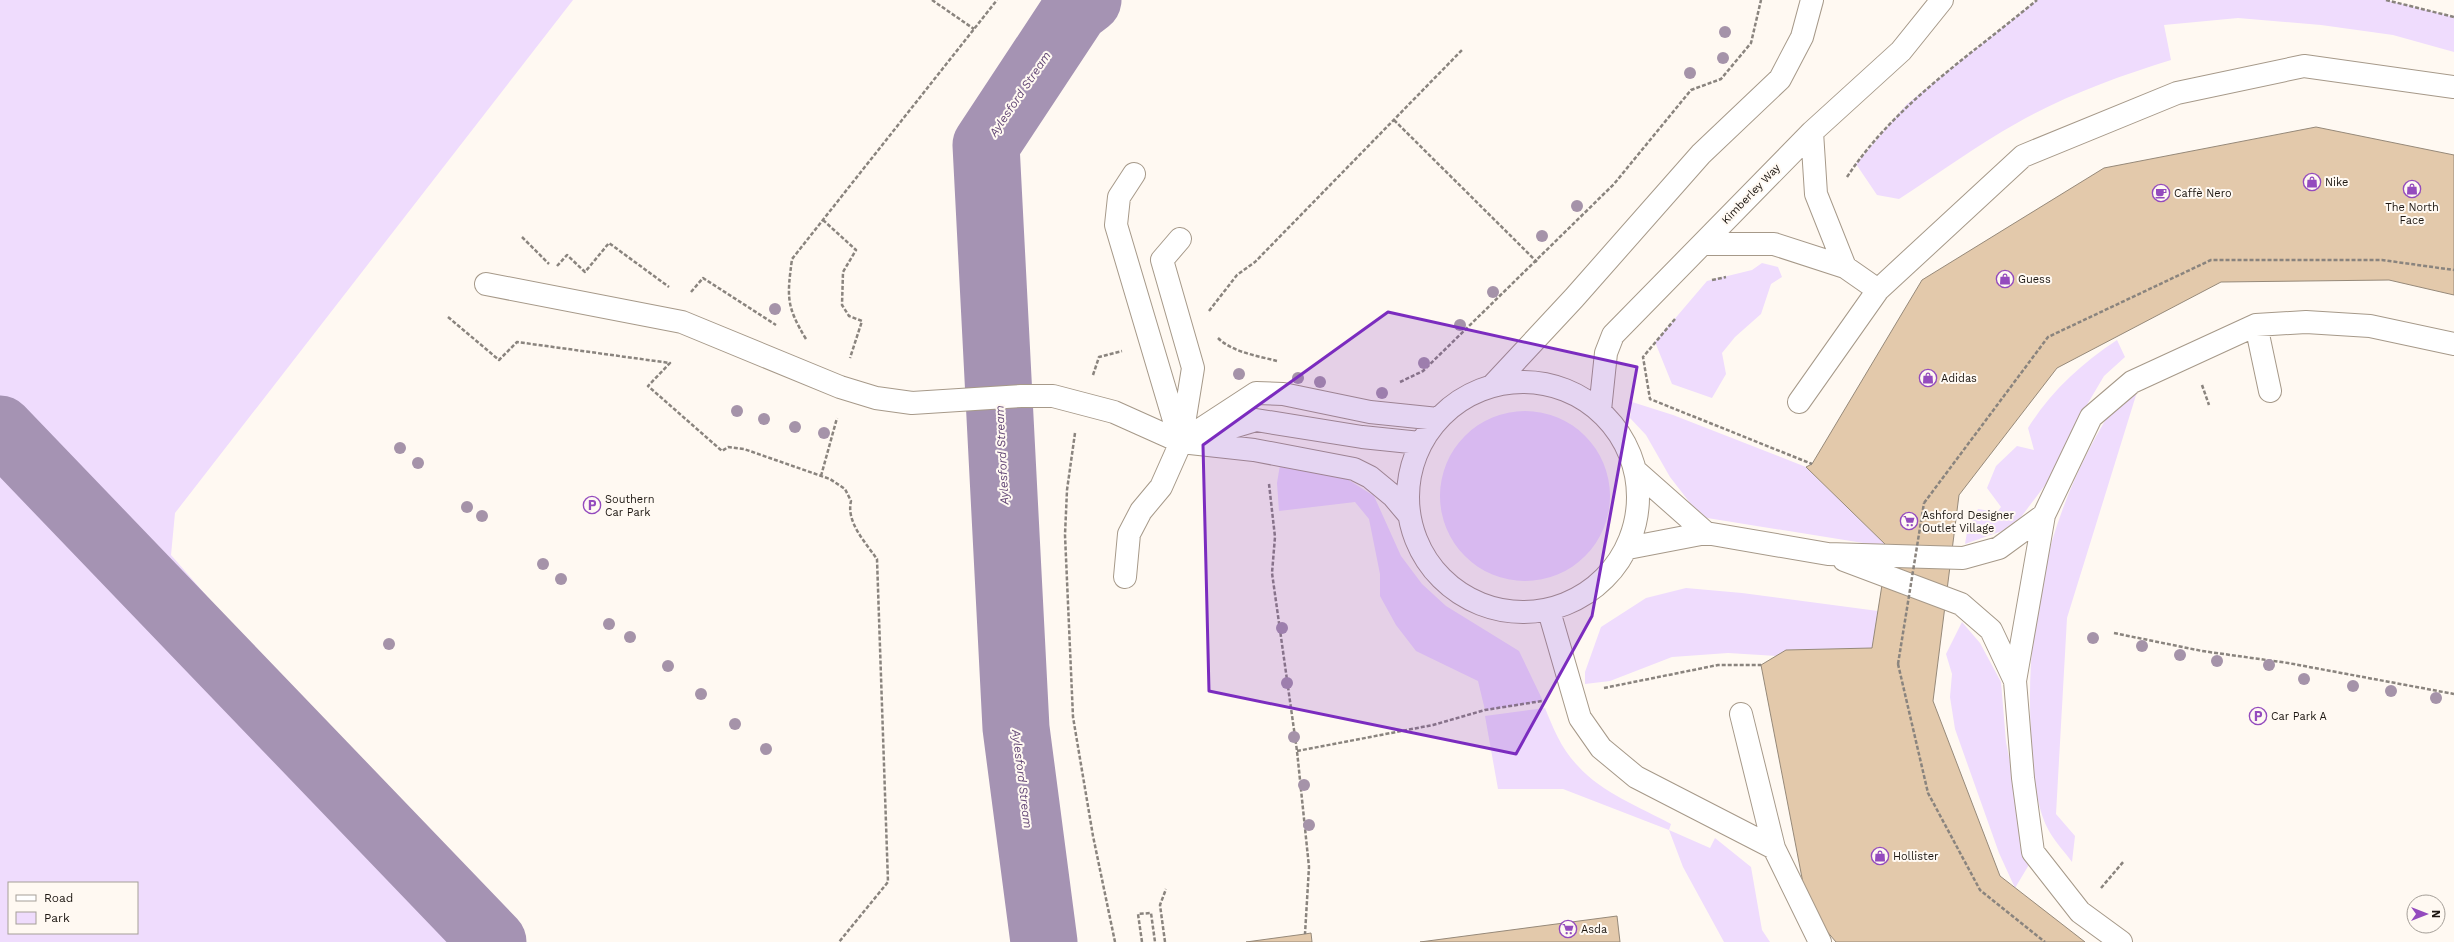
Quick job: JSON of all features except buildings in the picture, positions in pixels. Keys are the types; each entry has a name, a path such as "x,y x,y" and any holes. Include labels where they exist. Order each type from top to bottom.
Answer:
{"street":[{"path":"1493,385 1574,298 1701,154 1780,79 1802,37 1812,0"},
{"name":"Kimberley Way","path":"1600,410 1606,353 1613,335 1812,132 1901,52 1942,0"},
{"path":"1799,402 1878,290 2023,156 2177,93 2304,66 2454,88"},
{"path":"1812,132 1816,194 1845,267"},
{"path":"1134,174 1119,197 1116,225 1181,442"},
{"path":"1125,577 1129,534 1142,510 1161,487 1181,442 1193,368 1162,260 1180,239"},
{"path":"1702,244 1774,244 1845,267 1878,290"},
{"path":"486,284 682,322 840,387 876,398 912,402 1021,396 1053,396 1114,412 1181,442 1254,450 1354,469 1370,477 1393,496 1409,515"},
{"path":"2121,942 2080,912 2033,852 2023,778 2015,681 2044,515 2091,417 2132,382 2256,325 2306,322 2370,326 2454,344"},
{"path":"2256,325 2270,391"},
{"path":"1530,381 1567,389 1600,410 1624,438 1637,472 1639,511 1628,548 1603,581 1581,598 1549,611 1518,613 1493,609 1459,594 1435,572 1418,546 1409,515 1408,491 1412,466 1420,443 1438,419 1462,398 1493,385 1530,381"},
{"path":"1181,442 1256,393 1283,394 1370,412 1438,419"},
{"path":"1181,442 1256,420 1362,437 1420,443"},
{"path":"1637,472 1706,533"},
{"path":"1628,548 1706,533 1828,554 1963,558 1999,548 2044,515"},
{"path":"1828,554 1961,604 1991,630 2015,681"},
{"path":"1549,611 1580,718 1601,748 1636,777 1774,848"},
{"path":"1741,714 1774,848 1820,942"}],"path":[{"path":"932,0 974,29"},
{"path":"806,340 796,322 787,295 792,259 997,0"},
{"path":"1396,382 1402,382 1423,371 1537,262 1614,184 1691,90 1721,79 1751,43 1761,0"},
{"path":"1843,182 1856,164 1907,104 2037,0"},
{"path":"2386,0 2454,17"},
{"path":"1206,314 1237,275 1255,262 1462,50"},
{"path":"1394,120 1537,262"},
{"path":"823,220 856,250 843,272 841,285 842,305 849,316 862,321 849,360"},
{"path":"2045,942 1980,890 1928,793 1898,664 1924,503 2048,336 2211,260 2382,260 2454,270"},
{"path":"1707,281 1730,276"},
{"path":"1679,315 1643,357 1650,399 1812,464"},
{"path":"448,317 499,360 517,342 670,363 648,386 722,452 728,447 744,449 830,479 845,489 851,501 849,511 859,533 877,559 878,567 888,882 839,942"},
{"path":"1215,334 1224,344 1253,355 1283,362"},
{"path":"1092,378 1099,357 1128,350"},
{"path":"821,476 837,416 833,407 840,387"},
{"path":"1075,433 1067,490 1065,535 1073,717 1093,836 1115,942"},
{"path":"1269,480 1275,537 1272,573 1297,751 1309,867 1305,934"},
{"path":"2114,633 2202,652 2288,663 2454,694"},
{"path":"1297,751 1433,725 1485,710 1543,701 1718,665 1761,665"},
{"path":"1165,942 1160,905 1166,889"},
{"path":"1142,942 1138,914 1151,913 1155,942"}],"highlighted area":[{"path":"1388,312 1637,367 1592,616 1516,754 1209,691 1203,445"}],"green space":[{"path":"0,0 573,0 175,513 171,555 509,942 0,942"},
{"path":"2037,0 2386,0 2454,17 2454,52 2393,35 2321,25 2238,18 2164,25 2171,60 2092,87 2035,113 1987,141 1899,199 1877,195 1856,164 1907,104"},
{"path":"1762,263 1778,267 1782,277 1771,284 1761,314 1735,337 1722,353 1726,374 1712,398 1672,384 1655,342 1707,281 1752,270"},
{"path":"2117,340 2125,357 2104,376 2078,420 2049,480 2021,517 2002,531 1965,544 1967,532 1978,509 1997,512 2001,507 1987,488 1996,466 2017,446 2034,450 2028,428 2037,415 2068,379 2091,359"},
{"path":"2123,392 2137,392 2067,618 2056,814 2075,836 2072,862 2049,831 2037,797 2031,736 2030,689 2032,643 2038,599 2048,556 2061,514 2078,473 2098,432"},
{"path":"1632,402 1673,415 1806,467 1888,547 1701,517 1670,477 1646,435 1630,418"},
{"path":"1525,411 1550,415 1565,421 1585,436 1600,456 1608,479 1610,496 1606,521 1600,536 1585,556 1565,571 1542,579 1525,581 1500,577 1485,571 1465,556 1450,536 1442,513 1440,496 1444,471 1450,456 1465,436 1485,421 1508,413"},
{"path":"1280,465 1344,477 1374,496 1401,556 1422,584 1446,606 1519,651 1543,701 1485,710 1478,681 1416,651 1396,625 1380,596 1380,574 1369,519 1355,502 1279,511 1277,483"},
{"path":"1686,588 1742,593 1878,611 1872,648 1787,650 1777,656 1728,653 1672,657 1610,681 1585,684 1585,672 1601,627 1646,598"},
{"path":"1962,622 1980,643 2001,682 2006,742 2030,863 2015,888 1999,853 1955,729 1950,697 1952,674 1946,654"},
{"path":"1545,708 1567,753 1588,776 1610,792 1671,824 1669,830 1563,789 1498,789 1485,716"},
{"path":"1669,830 1710,848 1715,838 1751,867 1762,930 1770,942 1724,942 1683,867"}],"waterway":[{"name":"Aylesford Stream","path":"1044,942 1016,728 986,145 1075,10 1088,0"},
{"path":"0,429 493,942"}],"place":[{"name":"Nike","path":"2312,182"},
{"name":"The North Face","path":"2412,189"},
{"name":"Caffè Nero","path":"2161,193"},
{"name":"Guess","path":"2005,279"},
{"name":"Adidas","path":"1928,378"},
{"name":"Southern Car Park","path":"592,505"},
{"name":"Ashford Designer Outlet Village","path":"1909,521"},
{"name":"Car Park A","path":"2258,716"},
{"name":"Hollister","path":"1880,856"},
{"name":"Asda","path":"1568,929"}]}
